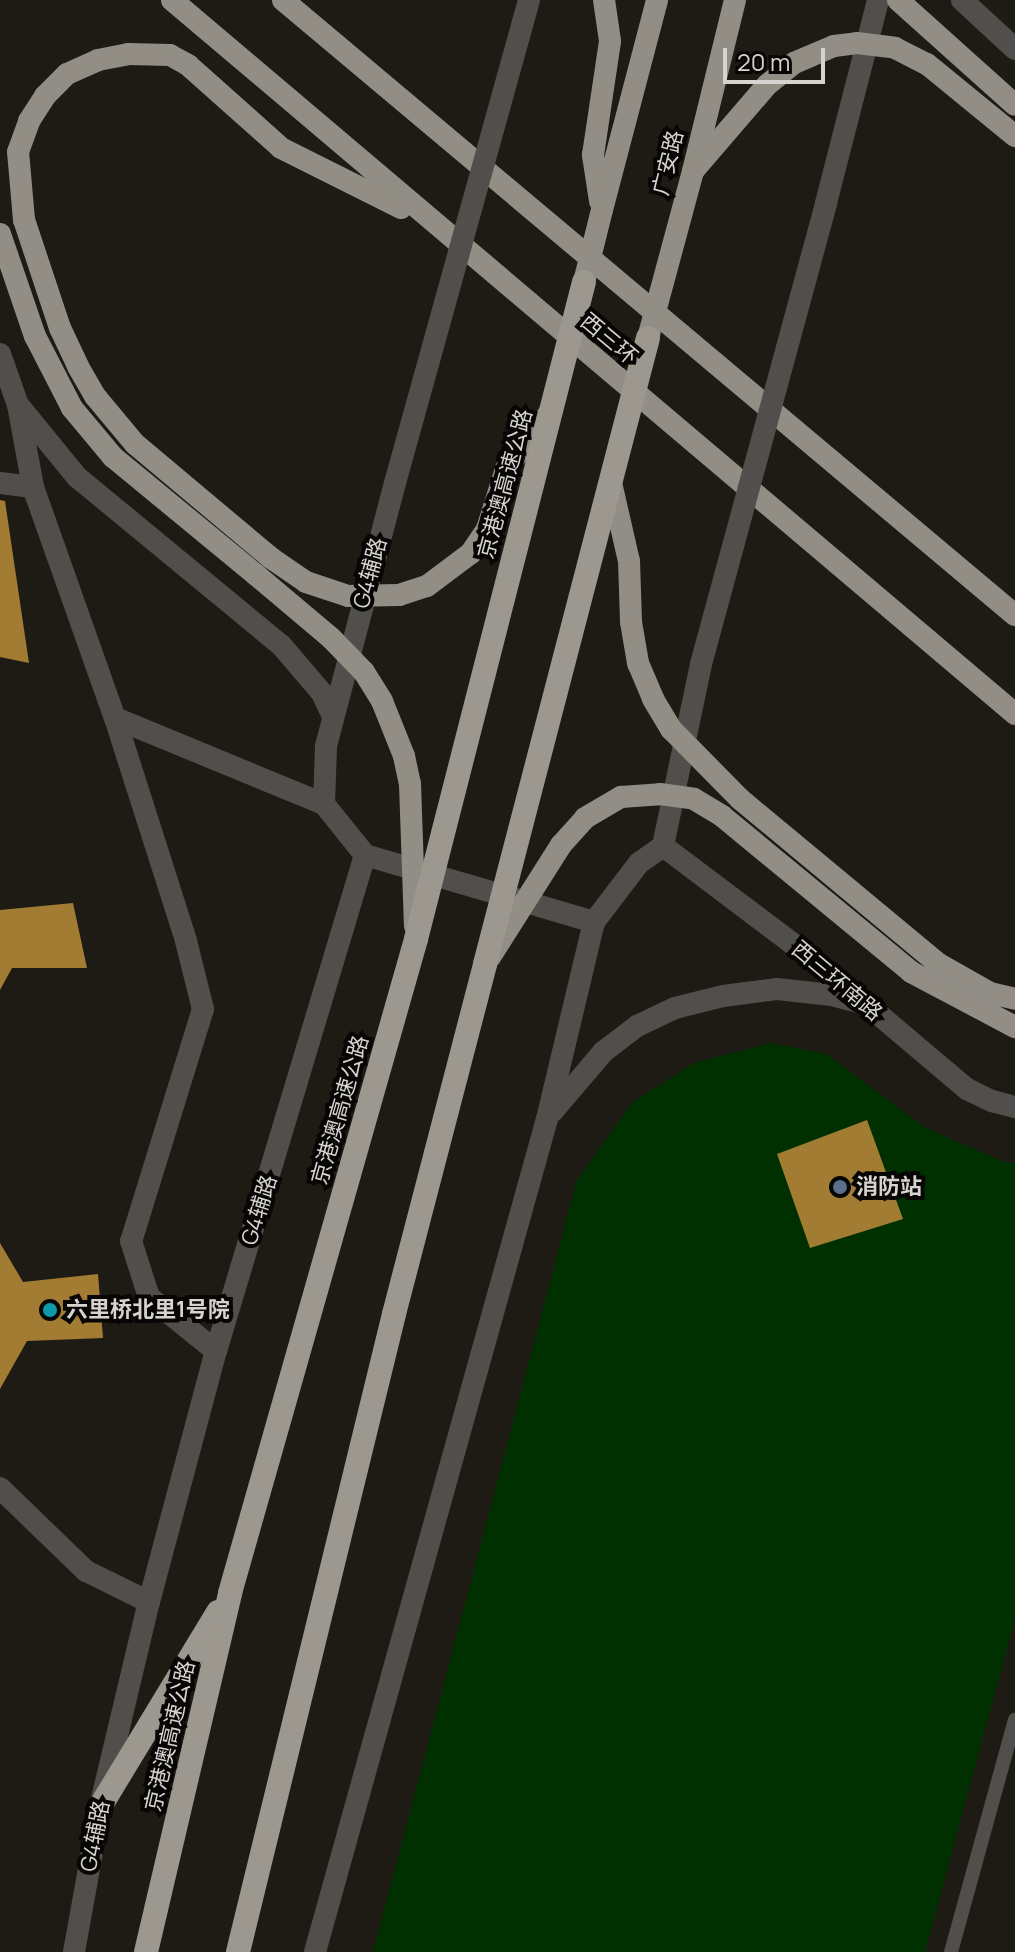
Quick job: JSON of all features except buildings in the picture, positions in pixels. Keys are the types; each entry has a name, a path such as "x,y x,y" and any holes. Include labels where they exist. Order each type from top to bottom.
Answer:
{"highway":[{"name":"西三环","path":"172,0 1015,714"},
{"path":"283,0 1015,615"},
{"path":"602,210 593,155 609,53 604,0"},
{"path":"584,282 657,0"},
{"name":"广安路","path":"648,338 735,0"},
{"path":"898,0 1015,105"},
{"path":"693,171 767,85 794,63 834,46 857,43 895,48 927,64 1015,136"},
{"path":"416,939 410,784 404,756 387,713 364,672 263,566 135,444 95,396 60,328 24,220 18,152 29,121 45,96 67,74 98,60 128,54 170,55 188,65 281,148 433,224"},
{"path":"0,234 35,336 72,408 113,457 263,566 348,596 399,595 427,586 471,553 487,529 506,469 552,410"},
{"name":"京港澳高速公路","path":"146,1952 230,1593 416,939 584,282"},
{"path":"238,1952 394,1314 612,487 648,338"},
{"path":"612,487 629,561 631,622 638,663 653,699 671,729 740,799 939,964 990,993 1015,999"},
{"path":"991,595 1015,596"},
{"path":"485,964 561,845 585,818 621,797 660,794 694,799 722,816 911,972 990,1017 1015,1027"},
{"path":"100,1807 230,1593"}],"street":[{"name":"G4辅路","path":"324,804 326,746 332,714 529,0"},
{"path":"315,1952 547,1119 594,922 639,863 663,846 701,664 878,0"},
{"path":"962,0 1015,49"},
{"path":"0,354 18,405 33,487 115,718 186,941 203,1009 131,1241 149,1297 216,1351"},
{"path":"18,405 77,477 281,645 322,693 332,714"},
{"path":"0,483 33,487"},
{"path":"115,718 324,804 365,855 594,922"},
{"name":"西三环南路","path":"663,846 813,959 967,1089 992,1101 1015,1107"},
{"name":"G4辅路","path":"74,1952 100,1807 149,1602 216,1351 365,855"},
{"path":"547,1119 603,1052 637,1026 675,1008 723,996 777,989 832,995 867,1006"},
{"path":"0,1488 86,1571 149,1602"}],"lane":[{"path":"951,1952 1015,1720"}],"green space":[{"path":"771,1043 826,1054 926,1128 1004,1162 1015,1163 1015,1619 925,1952 373,1952 577,1180 633,1102 694,1063"}],"place":[{"name":"消防站","path":"840,1187"},
{"name":"六里桥北里1号院","path":"50,1310"}]}
